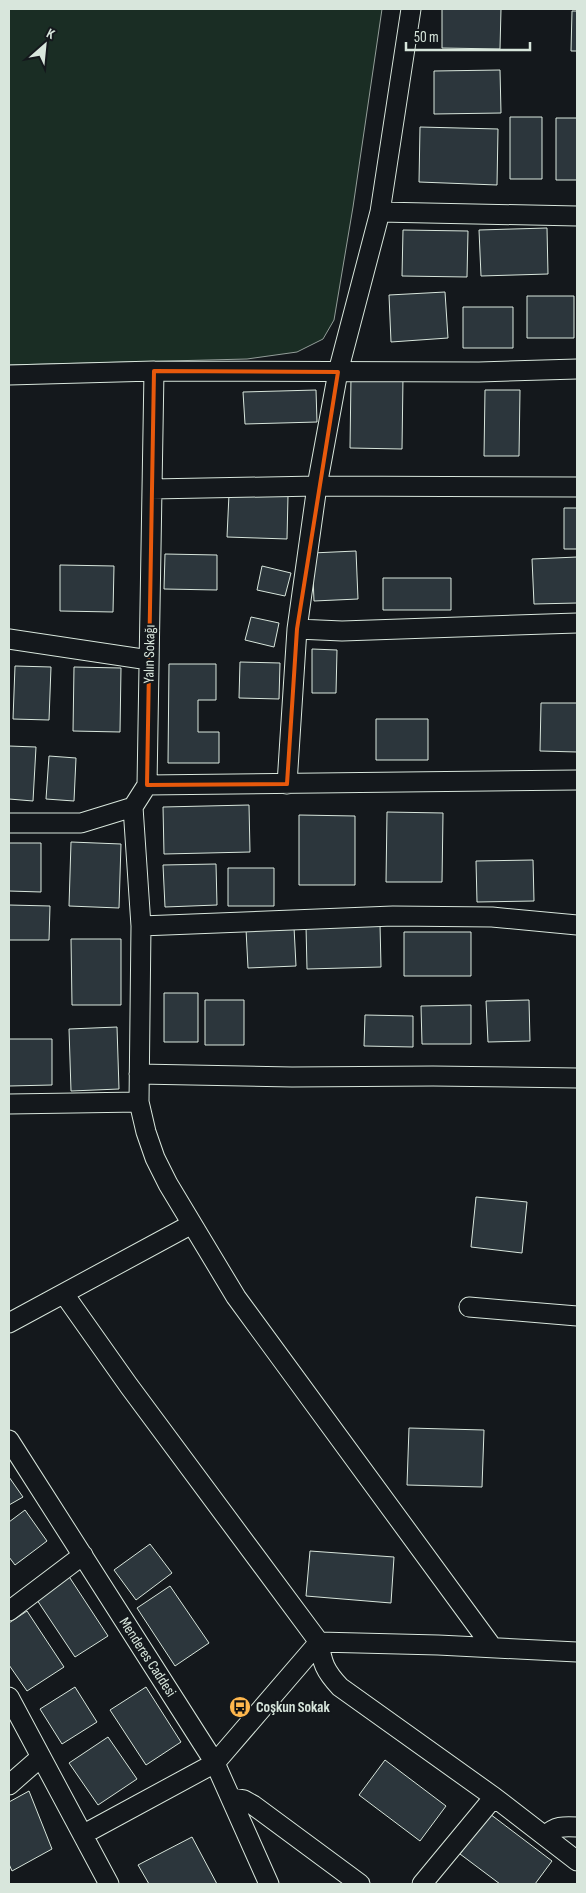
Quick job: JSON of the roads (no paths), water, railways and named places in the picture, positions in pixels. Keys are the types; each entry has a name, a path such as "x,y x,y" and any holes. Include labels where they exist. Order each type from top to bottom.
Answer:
{"street":[{"path":"287,784 296,629 317,486 338,372 380,212 411,9"},
{"path":"380,212 577,216"},
{"path":"9,376 154,371 479,372 577,369"},
{"name":"Yalın Sokağı","path":"147,785 154,371"},
{"path":"152,488 317,486 577,487"},
{"path":"296,629 342,631 577,623"},
{"path":"9,639 149,660"},
{"path":"493,1648 236,1298 168,1184 155,1158 146,1132 139,1102 141,926 133,807 147,785 577,780"},
{"path":"9,823 81,823 133,807"},
{"path":"141,926 393,916 492,916 577,925"},
{"path":"139,1074 292,1077 577,1078"},
{"path":"10,1109 139,1102"},
{"path":"9,1323 192,1224"},
{"path":"64,1294 129,1386 319,1642 322,1662 328,1675 340,1687 494,1797 577,1861"},
{"path":"469,1307 577,1316"},
{"name":"Menderes Caddesi","path":"9,1440 216,1762 269,1884"},
{"path":"9,1611 83,1555"},
{"path":"319,1642 577,1652"},
{"path":"84,1834 216,1762 319,1642"},
{"path":"9,1697 110,1884"},
{"path":"9,1785 41,1757"},
{"path":"422,1884 494,1797"},
{"path":"231,1798 244,1800 253,1805 360,1884"},
{"path":"545,1836 562,1826 577,1827"}],"place":[{"name":"Coşkun Sokak","path":"240,1707"}]}
